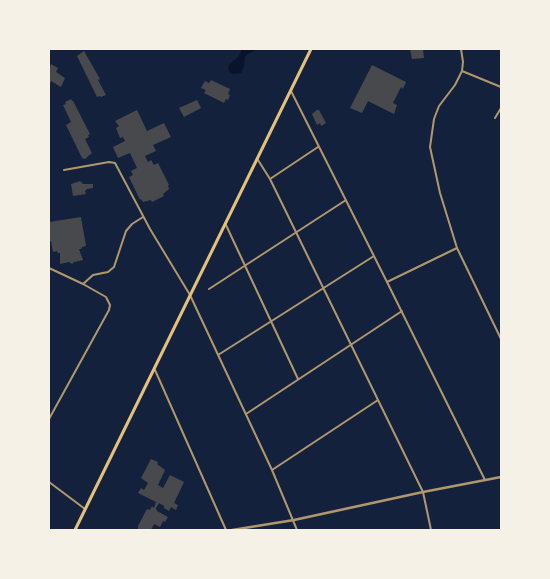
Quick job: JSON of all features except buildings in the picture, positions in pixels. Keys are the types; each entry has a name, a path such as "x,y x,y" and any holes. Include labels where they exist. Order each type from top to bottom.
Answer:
{"main road":[{"path":"75,530 311,49"}],"street":[{"path":"461,49 462,71 439,106 434,119 430,146 440,193 456,248 501,339"},
{"path":"462,71 501,87"},
{"path":"290,90 388,282 485,480"},
{"path":"495,118 501,108"},
{"path":"270,179 319,146"},
{"path":"257,158 270,179 423,492 431,530"},
{"path":"64,170 109,162 115,163 143,217 190,295 272,470 297,530"},
{"path":"209,289 346,200"},
{"path":"83,284 92,276 108,272 114,267 126,231 132,224 143,217"},
{"path":"225,224 298,379"},
{"path":"388,282 456,248"},
{"path":"218,355 374,256"},
{"path":"49,268 106,297 110,304 109,310 49,419"},
{"path":"246,414 402,311"},
{"path":"154,368 226,530"},
{"path":"272,470 378,400"},
{"path":"232,530 294,520 501,477"},
{"path":"49,482 85,510"}],"water":[{"path":"242,49 257,49 245,56 241,73 233,74 229,71 228,66 239,56"}]}
